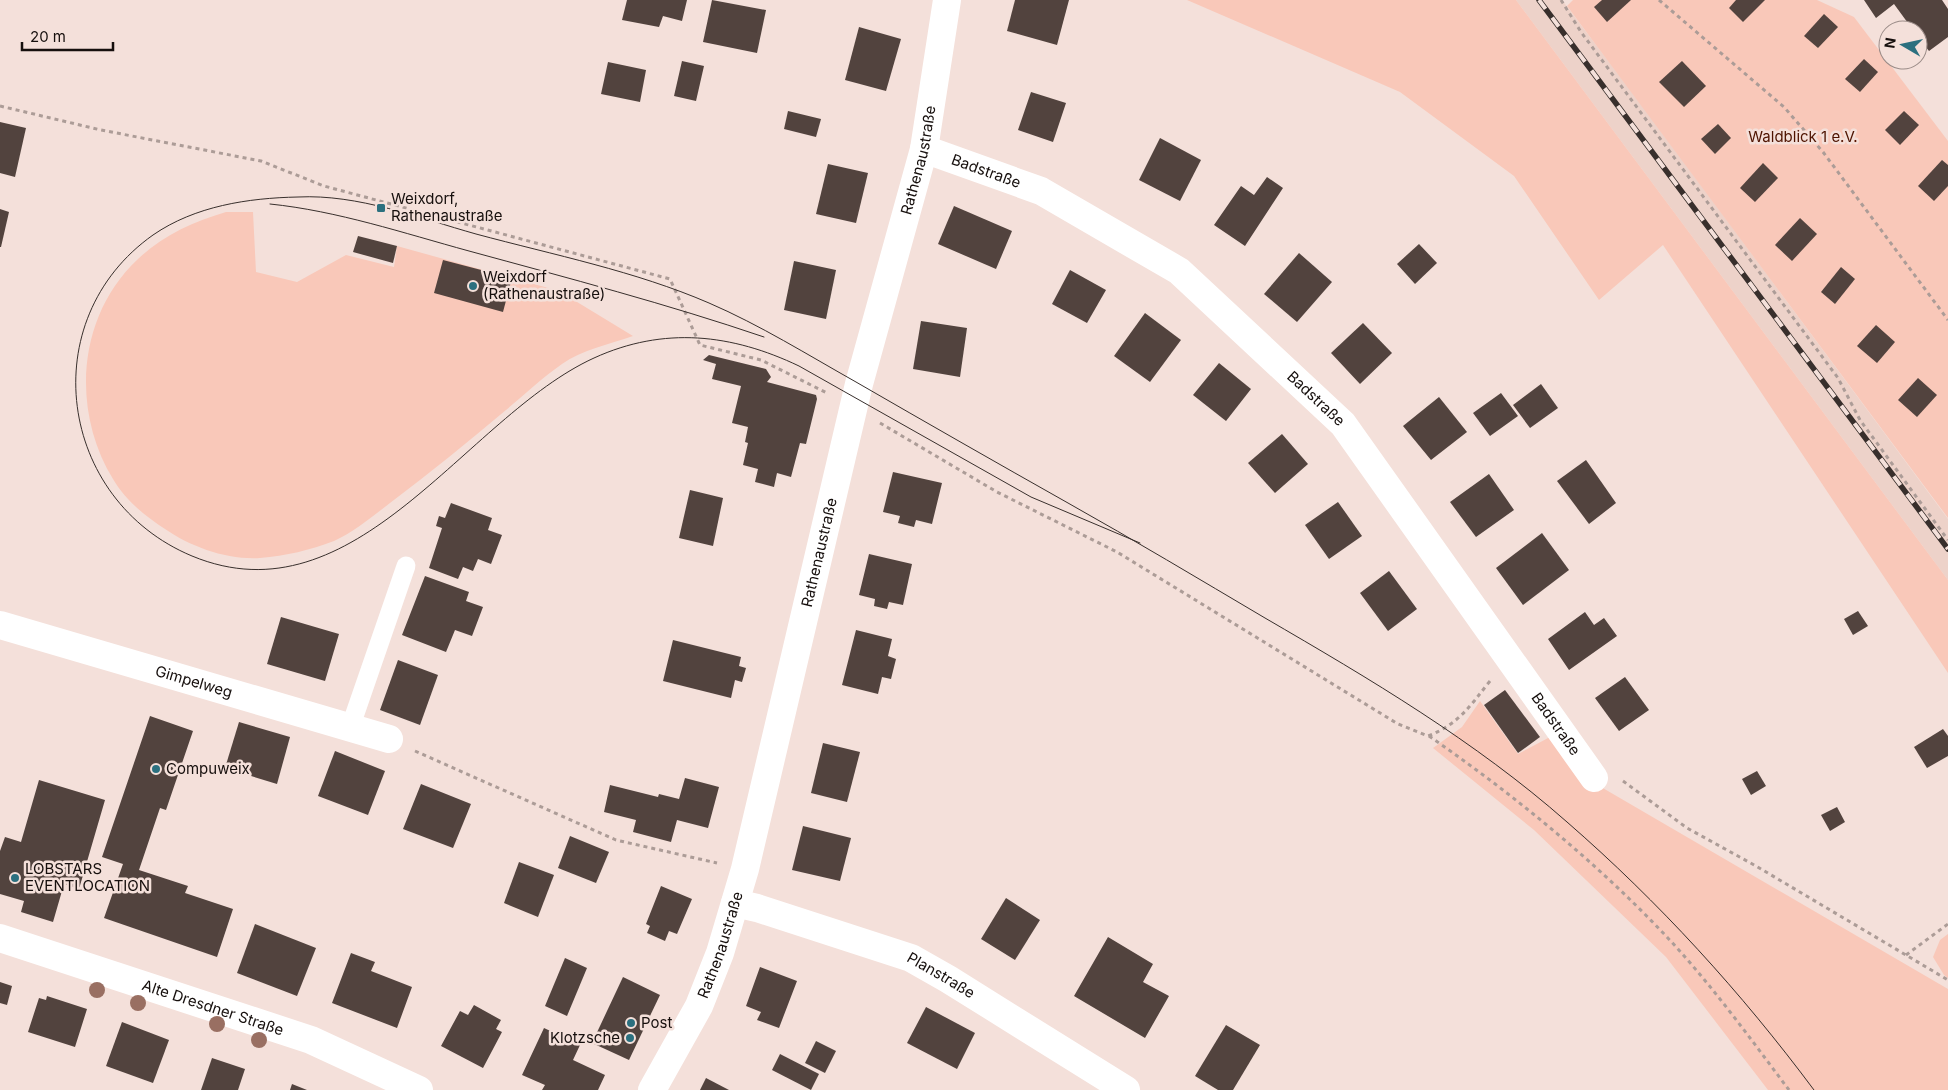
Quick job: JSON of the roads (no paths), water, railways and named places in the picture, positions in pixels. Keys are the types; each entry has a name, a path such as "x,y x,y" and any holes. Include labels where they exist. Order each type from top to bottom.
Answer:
{"street":[{"name":"Rathenaustraße","path":"652,1090 699,1006 720,954 745,869 854,407 924,149 947,0"},
{"name":"Badstraße","path":"924,149 1041,191 1179,271 1343,424 1509,657 1602,782"},
{"name":"Gimpelweg","path":"0,625 389,739"},
{"name":"Planstraße","path":"735,903 757,908 911,958 1126,1090"},
{"name":"Alte Dresdner Straße","path":"0,938 311,1040 419,1090"}],"lane":[{"path":"350,728 406,566"}],"tram line":[{"path":"1140,543 1031,497 799,366 774,355 723,341 698,338 672,338 646,341 620,348 594,358 546,386 500,423 406,505 357,539 306,562 251,569 192,556 147,530 112,494 89,452 77,406 77,359 90,313 115,271 153,235 169,225 204,210 260,199 321,197 343,199 388,208 476,234 623,273 709,303 784,341 962,443 1117,531 1142,545 1344,664 1459,738 1532,792 1601,852 1634,884 1698,949 1728,983 1814,1090"},
{"path":"270,204 295,207 370,223 691,313 764,337"}],"railway":[{"path":"1539,0 1948,549"}],"place":[{"name":"Weixdorf, Rathenaustraße","path":"381,208"},
{"name":"Weixdorf (Rathenaustraße)","path":"473,286"},
{"name":"Compuweix","path":"156,769"},
{"name":"LOBSTARS EVENTLOCATION","path":"15,878"},
{"name":"Post","path":"631,1023"},
{"name":"Klotzsche","path":"630,1038"}],"park label":[{"name":"Waldblick 1 e.V.","path":"1803,137"}]}
